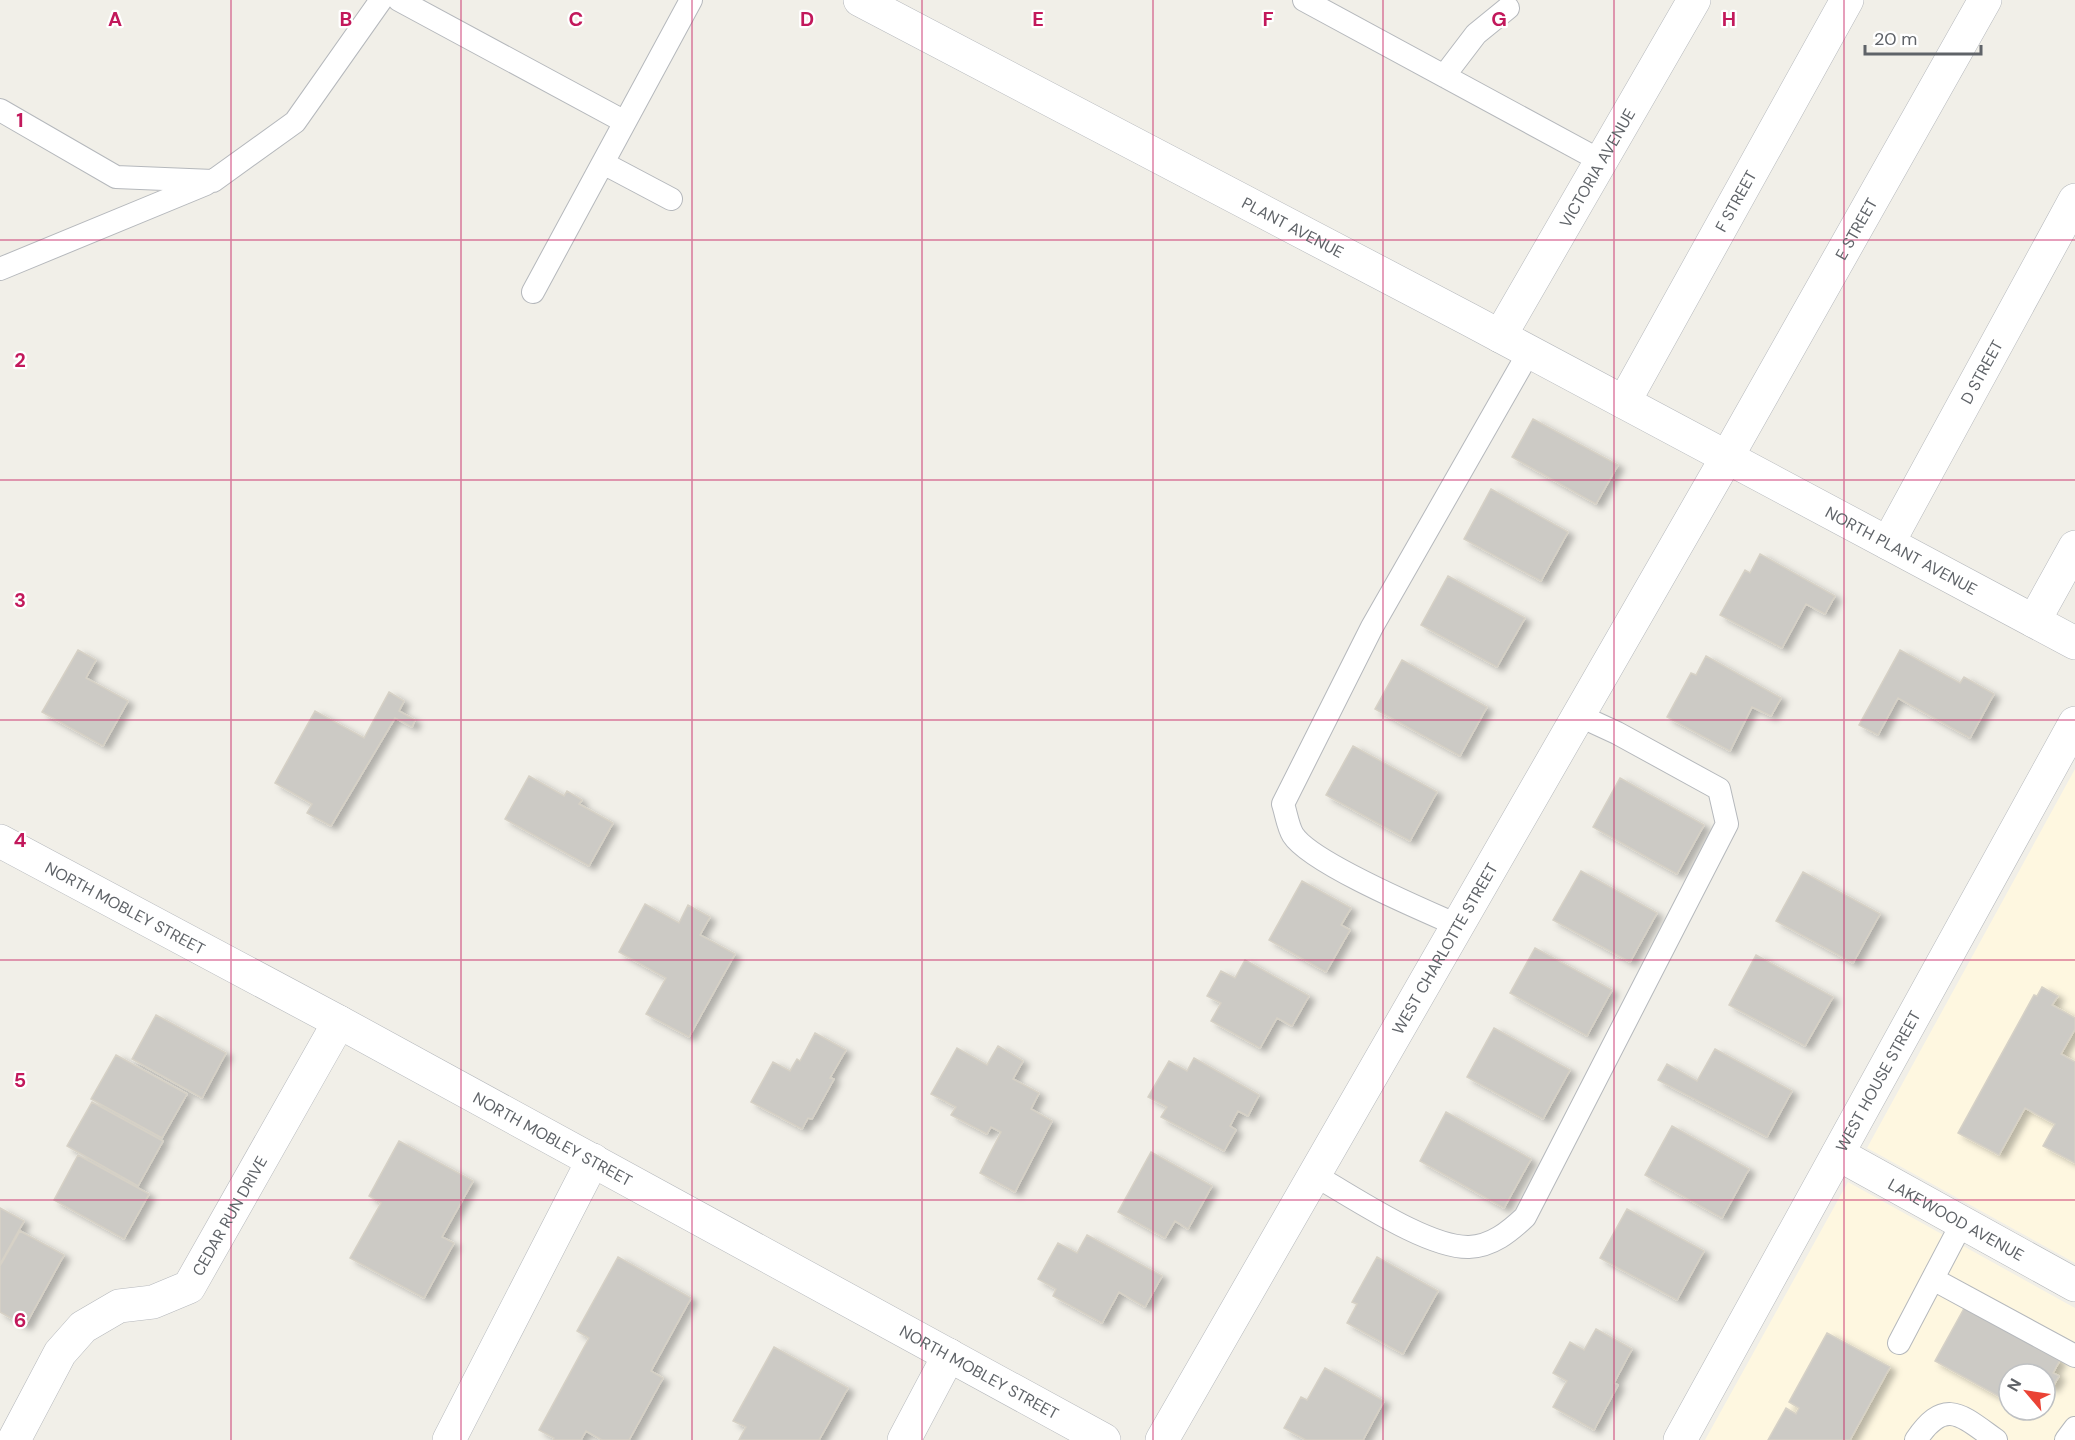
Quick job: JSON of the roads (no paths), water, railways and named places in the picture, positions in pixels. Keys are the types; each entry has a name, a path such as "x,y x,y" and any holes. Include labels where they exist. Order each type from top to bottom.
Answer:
{"street":[{"name":"PLANT AVENUE","path":"860,0 1727,457"},
{"name":"VICTORIA AVENUE","path":"1500,336 1694,0"},
{"name":"F STREET","path":"1624,402 1847,0"},
{"name":"E STREET","path":"1727,457 1985,0"},
{"name":"D STREET","path":"1888,543 2075,200"},
{"name":"NORTH PLANT AVENUE","path":"1727,457 2075,643"},
{"name":"WEST CHARLOTTE STREET","path":"1162,1440 1727,457"},
{"path":"2034,621 2075,547"},
{"name":"WEST HOUSE STREET","path":"1680,1440 2075,723"},
{"name":"NORTH MOBLEY STREET","path":"0,841 339,1022 1104,1440"},
{"name":"CEDAR RUN DRIVE","path":"10,1434 60,1353 83,1327 118,1306 153,1302 189,1287 339,1022"},
{"name":"LAKEWOOD AVENUE","path":"1838,1154 2075,1286"},
{"path":"449,1440 593,1160"},
{"path":"904,1440 949,1355"}],"lane":[{"path":"0,269 213,181 295,122 381,0"},
{"path":"399,0 625,122"},
{"path":"533,292 691,0"},
{"path":"1304,0 1601,161"},
{"path":"1444,76 1476,34 1508,8"},
{"path":"0,110 116,177 213,181"},
{"path":"603,163 671,199"},
{"path":"1457,925 1378,890 1316,854 1293,835 1283,804 1372,627 1529,352"},
{"path":"1314,1175 1430,1239 1469,1247 1503,1237 1525,1217 1727,824 1719,789 1617,733 1578,715"},
{"path":"1899,1343 1962,1223"},
{"path":"1933,1279 2075,1356"},
{"path":"1916,1440 1925,1427 1940,1413 1955,1412 1995,1440"},
{"path":"2066,1440 2075,1428"}]}
